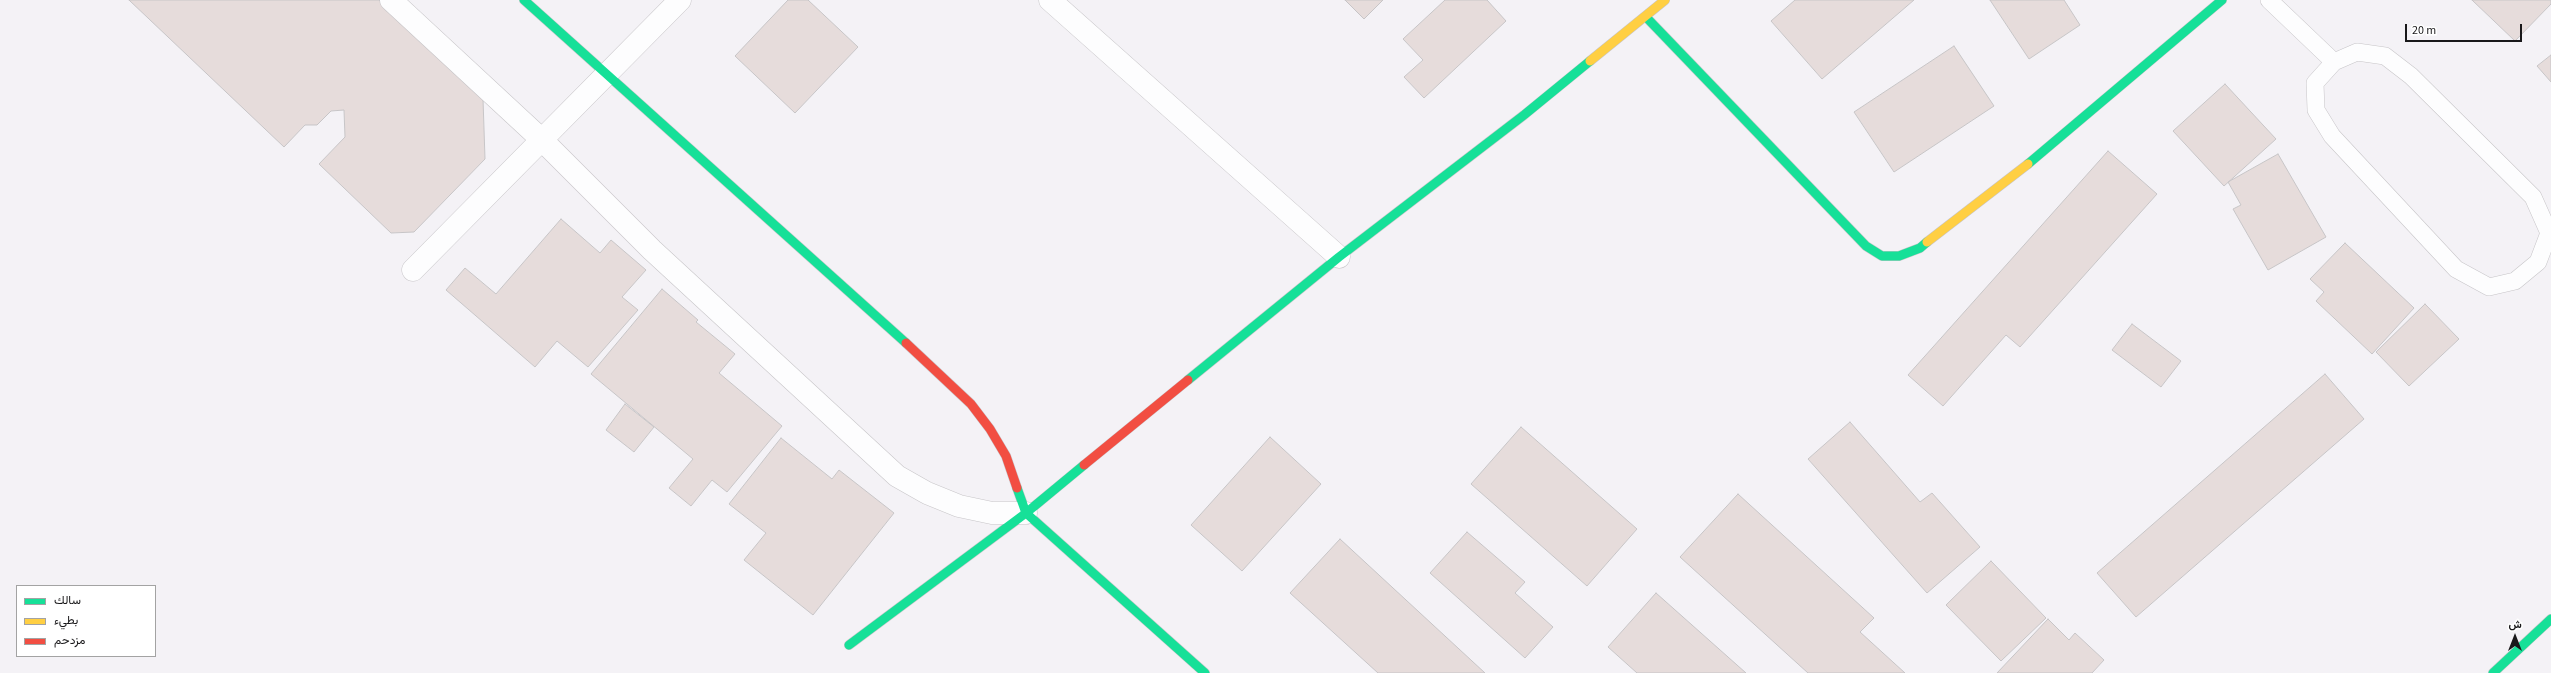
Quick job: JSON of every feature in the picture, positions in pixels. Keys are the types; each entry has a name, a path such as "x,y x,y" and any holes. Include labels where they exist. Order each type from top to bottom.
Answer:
{"street":[{"path":"391,0 541,139 658,256 897,476 927,493 959,506 992,513 1026,514"},
{"path":"524,0 949,382 971,404 990,429 1006,456 1026,514 1205,673"},
{"path":"413,270 680,0"},
{"path":"1050,0 1339,257"},
{"path":"849,646 1026,514 1339,257 1524,115 1665,0"},
{"path":"1646,17 1866,246 1882,256 1899,256 1920,248 2045,151 2222,0"},
{"path":"2493,673 2551,619"}],"lane":[{"path":"2269,0 2334,62"},
{"path":"2357,52 2385,56 2411,76 2533,198 2549,233 2538,262 2515,281 2489,286 2456,269 2332,136 2316,110 2315,83 2334,62 2357,52"}],"building":[{"path":"129,0 379,0 483,99 485,159 414,232 391,233 319,164 345,137 344,110 331,111 317,125 305,125 284,147"},
{"path":"788,0 808,0 858,47 795,113 735,56"},
{"path":"1345,0 1383,0 1364,19"},
{"path":"1445,0 1487,0 1506,21 1424,98 1404,77 1423,60 1403,39"},
{"path":"1795,0 1914,0 1822,79 1771,21"},
{"path":"1990,0 2064,0 2080,25 2029,59"},
{"path":"2472,0 2551,0 2551,4 2515,41"},
{"path":"1954,46 1994,106 1894,172 1854,112"},
{"path":"2551,55 2551,82 2537,66"},
{"path":"2225,84 2276,139 2224,186 2173,131"},
{"path":"2108,151 2157,194 2020,347 2006,335 1943,406 1908,375"},
{"path":"2278,154 2326,237 2268,270 2233,209 2241,205 2228,182"},
{"path":"561,219 600,253 611,240 646,270 622,297 638,310 588,367 557,341 535,367 446,290 465,268 496,294"},
{"path":"2345,243 2414,308 2372,354 2316,301 2324,292 2310,279"},
{"path":"662,289 698,320 696,322 735,354 719,373 782,426 727,492 712,480 691,506 669,488 693,459 591,374"},
{"path":"2425,304 2459,339 2409,386 2376,352"},
{"path":"2132,324 2181,361 2161,387 2112,350"},
{"path":"2325,374 2364,419 2136,617 2097,573"},
{"path":"625,404 654,427 634,452 606,430"},
{"path":"1850,422 1920,502 1932,493 1980,547 1927,593 1808,459"},
{"path":"1521,427 1637,529 1587,586 1471,484"},
{"path":"1270,437 1321,484 1242,571 1191,525"},
{"path":"781,438 832,479 839,470 894,513 813,615 744,560 766,533 729,504"},
{"path":"1738,494 1874,618 1860,632 1905,673 1808,673 1680,557"},
{"path":"1467,532 1525,582 1515,593 1553,627 1525,658 1430,573"},
{"path":"1340,539 1485,673 1378,673 1290,593"},
{"path":"1991,561 2046,618 2001,661 1946,605"},
{"path":"1656,593 1746,673 1637,673 1608,647"},
{"path":"2048,619 2069,640 2075,633 2104,660 2092,673 1997,673"}],"traffic: fast":[{"path":"524,0 906,343"},
{"path":"2028,164 2222,0"},
{"path":"1646,17 1866,246 1882,256 1899,256 1920,248 1927,242"},
{"path":"1188,380 1339,257 1524,115 1590,61"},
{"path":"849,645 1026,513 1084,465"},
{"path":"1017,488 1026,513 1205,673"},
{"path":"2493,673 2551,619"}],"traffic: slow":[{"path":"1590,61 1665,0"},
{"path":"1927,242 2028,164"}],"traffic: jam":[{"path":"906,343 971,404 990,429 1006,456 1017,488"},
{"path":"1084,465 1188,380"}]}
